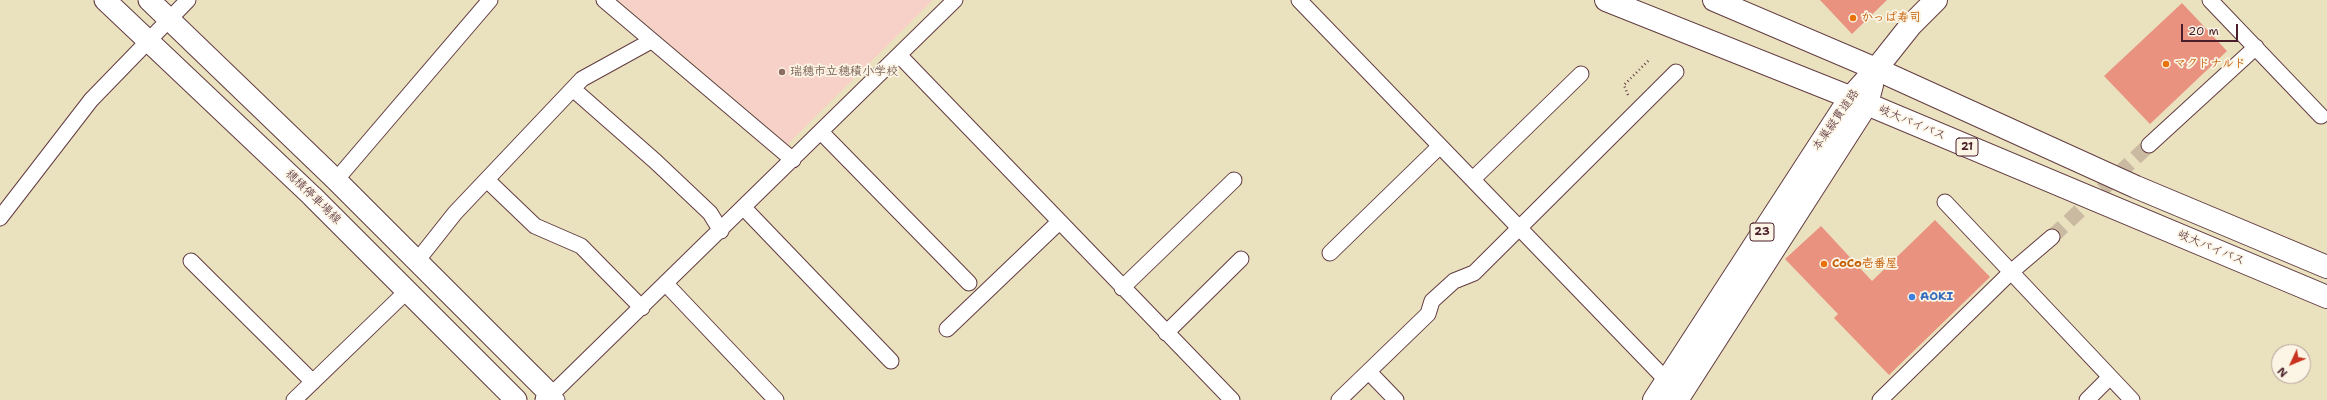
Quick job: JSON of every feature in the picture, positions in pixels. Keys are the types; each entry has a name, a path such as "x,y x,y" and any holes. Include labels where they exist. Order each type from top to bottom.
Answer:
{"main road":[{"name":"穂積停車場線","path":"105,0 312,196 516,400"},
{"path":"149,0 336,180 551,398"},
{"name":"岐大バイパス","path":"1606,0 1858,101 2327,297"},
{"path":"1714,0 1742,5 1876,69 2136,187 2327,267"},
{"name":"23","path":"1876,69 1911,25 1936,0"},
{"name":"本巣縦貫道路","path":"1654,400 1678,394 1858,101 1876,69"}],"street":[{"path":"0,218 91,100 188,0"},
{"path":"336,180 490,0"},
{"path":"604,0 792,160"},
{"path":"551,398 955,0"},
{"path":"1300,0 1678,394"},
{"path":"2210,0 2321,116"},
{"path":"417,261 455,213 582,79 651,41"},
{"path":"2149,144 2256,47"},
{"path":"899,55 1122,288 1232,400"},
{"path":"1339,400 1428,314 1432,301 1454,281 1474,273 1676,72"},
{"path":"1473,179 1582,74"},
{"path":"573,89 655,160 710,212 721,231"},
{"path":"821,132 969,283"},
{"path":"1330,253 1440,146"},
{"path":"487,180 535,226 582,246 642,308"},
{"path":"1122,288 1234,180"},
{"path":"1945,202 2132,400"},
{"path":"744,208 891,361"},
{"path":"947,329 1059,222"},
{"path":"1880,400 2011,272 2052,237"},
{"path":"1166,333 1241,259"},
{"path":"191,260 313,382"},
{"path":"666,284 776,400"},
{"path":"294,400 407,290"},
{"path":"1369,372 1396,400"},
{"path":"2086,400 2110,377"}],"path":[{"path":"1635,113 1624,85 1650,59"}],"shaded area":[{"name":"瑞穂市立穂積小学校","path":"618,0 933,0 788,144"}],"building":[{"name":"かっぱ寿司","path":"1820,0 1887,0 1852,34"},
{"name":"マクドナルド","path":"2182,3 2227,51 2150,124 2104,76"},
{"name":"AOKI","path":"1935,220 1990,277 1889,375 1834,318 1838,314 1785,259 1821,226 1872,281"}],"tunnel":[{"path":"2052,237 2149,145"}],"place":[{"name":"かっぱ寿司","path":"1853,18"},
{"name":"マクドナルド","path":"2166,64"},
{"name":"瑞穂市立穂積小学校","path":"782,72"},
{"name":"CoCo壱番屋","path":"1824,264"},
{"name":"AOKI","path":"1912,297"}]}
